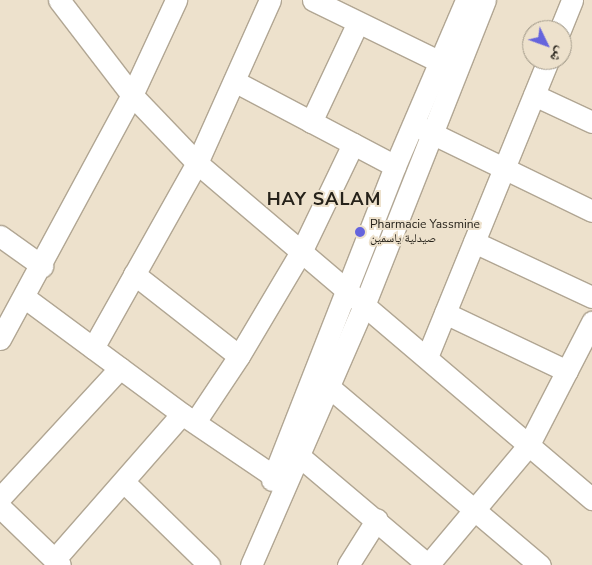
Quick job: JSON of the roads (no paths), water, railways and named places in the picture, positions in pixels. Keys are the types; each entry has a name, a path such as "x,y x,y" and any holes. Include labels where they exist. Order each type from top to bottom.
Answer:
{"street":[{"path":"58,0 132,95 197,163 348,288 528,446 592,499"},
{"path":"0,339 42,266 132,95 176,0"},
{"path":"93,348 197,163 270,0"},
{"path":"313,0 440,62"},
{"path":"251,565 348,288 395,166 466,0"},
{"path":"237,565 280,480 298,455 329,387 365,303 485,0"},
{"path":"564,20 572,0"},
{"path":"312,122 358,22"},
{"path":"427,357 544,70"},
{"path":"234,82 395,166"},
{"path":"534,95 592,122"},
{"path":"413,124 592,211"},
{"path":"0,508 57,562 124,482 188,418 239,356 302,250 353,144"},
{"path":"0,236 42,266"},
{"path":"474,242 592,297"},
{"path":"134,274 239,356"},
{"path":"24,297 188,418 280,480"},
{"path":"445,313 567,371"},
{"path":"298,455 376,519 428,565 528,446 592,322"},
{"path":"0,498 120,368"},
{"path":"329,387 540,565"},
{"path":"124,482 209,565"},
{"path":"348,565 376,519"}],"place":[{"name":"Pharmacie Yassmine صيدلية ياسمين","path":"360,232"}],"district":[{"name":"HAY SALAM","path":"324,199"}]}
